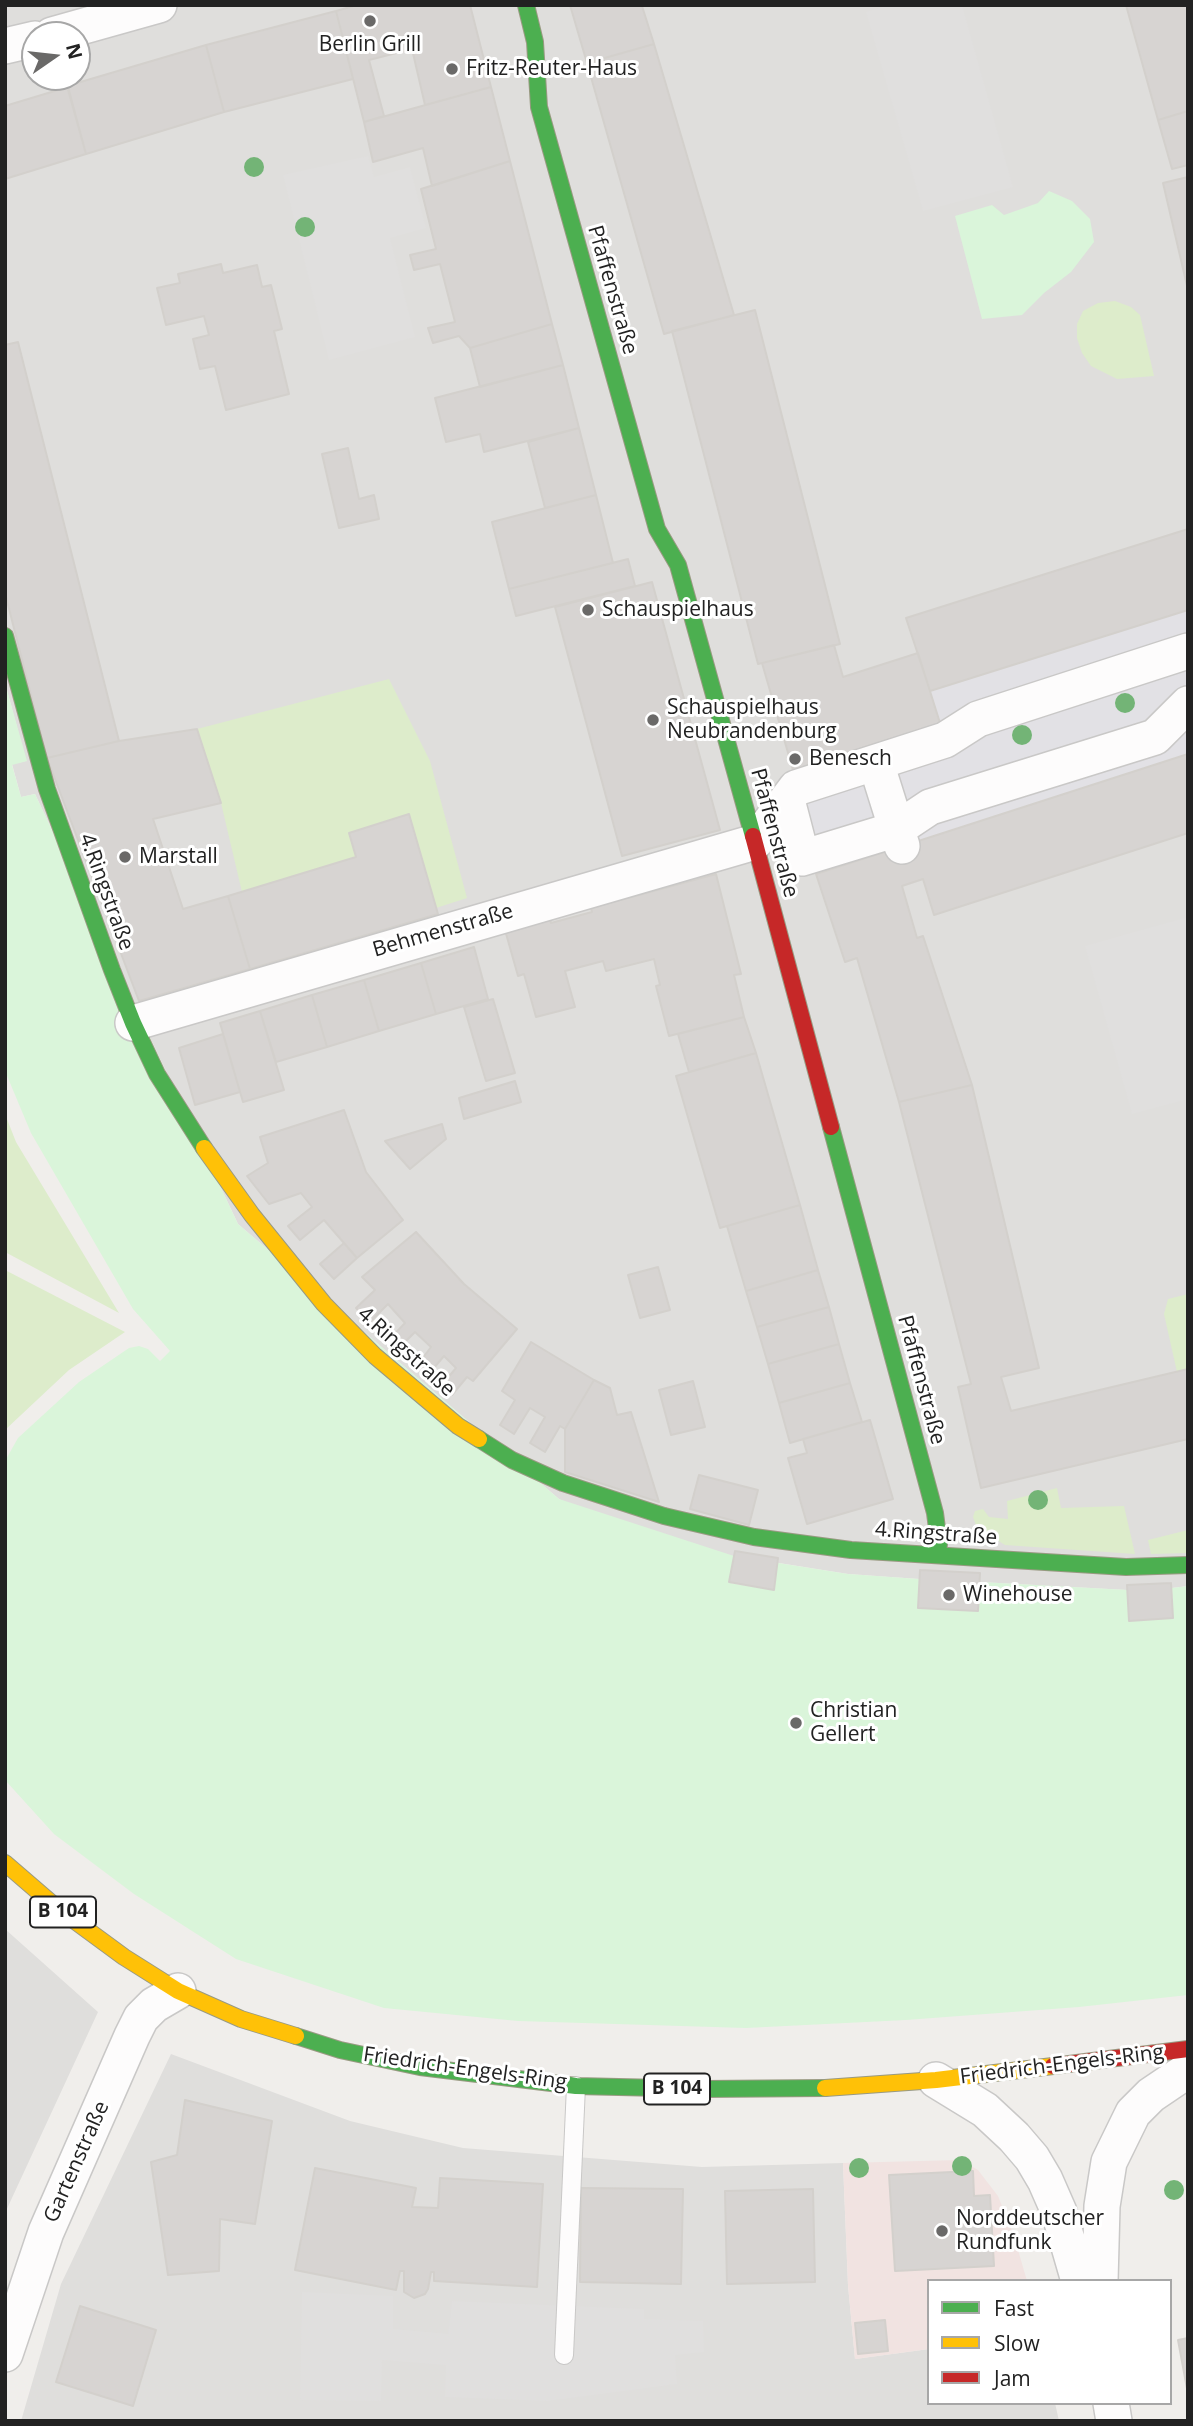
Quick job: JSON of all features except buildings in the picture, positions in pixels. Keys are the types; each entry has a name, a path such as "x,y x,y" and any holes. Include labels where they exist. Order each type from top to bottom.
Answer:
{"street":[{"path":"91,24 159,5"},
{"name":"Pfaffenstraße","path":"526,5 535,42 539,107 545,132 657,529 678,565 755,842 934,1513 938,1555"},
{"name":"4.Ringstraße","path":"5,636 47,789 133,1023 157,1074 191,1130 268,1235 324,1304 375,1356 458,1426 512,1460 563,1483 664,1516 754,1537 851,1550 1126,1567 1188,1565"},
{"path":"755,842 796,788 946,740 978,719 1188,651"},
{"path":"787,800 802,858 899,838 930,807 1155,737 1188,704"},
{"path":"876,763 899,838"},
{"name":"Behmenstraße","path":"133,1023 755,842"},
{"name":"Friedrich-Engels-Ring","path":"5,1863 56,1908 124,1957 178,1991 241,2019 341,2050 420,2067 576,2086 704,2090 828,2088 936,2080 1188,2049"},
{"name":"Gartenstraße","path":"5,2354 46,2232 141,2018 154,2005 178,1991"},
{"name":"Friedrich-Engels-Ring","path":"1100,2279 1104,2195 1109,2162 1133,2113 1151,2095 1188,2070"},
{"name":"Friedrich-Engels-Ring","path":"936,2080 985,2110 1032,2158 1059,2212 1078,2279"}],"lane":[{"path":"564,2355 576,2086"}],"shaded area":[{"path":"5,5 1188,5 1188,1586 1172,1588 1173,1618 1129,1621 1127,1590 980,1582 978,1611 918,1608 919,1579 848,1574 779,1563 774,1590 729,1582 559,1499 238,1224 35,794 21,797 12,764 26,761 5,683"},
{"path":"890,5 962,5 1013,187 923,211 866,12"},
{"path":"368,156 374,177 410,167 426,228 390,238 415,337 329,360 283,175"},
{"path":"1188,610 1188,754 816,874 793,770 939,723 930,691"},
{"path":"1188,917 1188,1099 1132,1114 1085,946"},
{"path":"5,1929 98,2012 5,2213"},
{"path":"171,2054 350,2121 463,2148 702,2167 843,2163 848,2285 855,2359 927,2349 927,2405 1055,2405 1059,2421 21,2421 61,2284"},
{"path":"960,2160 978,2170 998,2196 1014,2236 1026,2279 927,2279 927,2349 855,2359 848,2285 843,2163"},
{"path":"302,2292 393,2296 393,2329 448,2334 452,2301 644,2309 644,2319 703,2321 704,2352 675,2355 677,2384 547,2401 445,2397 446,2365 382,2360 381,2401 300,2400"}],"green space":[{"path":"1049,191 1072,201 1090,219 1094,242 1071,272 1022,315 982,319 955,216 992,205 1004,215 1038,203"},
{"path":"1115,301 1131,307 1140,315 1154,376 1117,379 1091,366 1082,353 1077,338 1077,324 1083,311 1098,303"},
{"path":"389,679 430,761 467,898 436,908 409,814 349,833 356,857 242,892 221,803 197,729"},
{"path":"5,683 27,761 12,765 21,797 35,794 238,1224 559,1499 734,1556 730,1583 773,1590 778,1563 848,1574 919,1579 918,1608 978,1611 980,1582 1128,1590 1129,1620 1173,1618 1172,1588 1188,1586 1188,1995 1079,2007 906,2020 746,2028 518,2021 384,2008 236,1959 134,1894 54,1834 5,1780 5,1461 18,1438 79,1382 129,1348 139,1346 148,1349 160,1361 170,1351 133,1309 31,1133 5,1071"},
{"path":"5,1114 16,1142 119,1313 5,1252"},
{"path":"5,1270 125,1332 69,1370 5,1430"},
{"path":"1188,1294 1188,1369 1177,1372 1164,1314 1168,1299"},
{"path":"1057,1488 1061,1508 1124,1506 1135,1554 1005,1545 977,1528 973,1517 975,1511 983,1509 989,1517 1008,1519 1007,1501"},
{"path":"1188,1530 1188,1553 1151,1554 1148,1540"}],"traffic: fast":[{"path":"526,5 535,42 539,107 657,529 678,565 753,836"},
{"path":"5,636 47,789 112,970 157,1074 204,1148"},
{"path":"831,1127 935,1513 938,1554"},
{"path":"479,1439 512,1460 563,1483 664,1516 754,1537 851,1550 1126,1567 1188,1565"},
{"path":"296,2036 340,2050 420,2067 576,2086 825,2088"}],"traffic: slow":[{"path":"204,1148 252,1215 324,1304 375,1356 458,1426 479,1439"},
{"path":"5,1863 56,1907 124,1957 178,1991 241,2019 296,2036"},
{"path":"825,2088 936,2080 1053,2066"}],"traffic: jam":[{"path":"753,836 831,1127"},
{"path":"1053,2066 1188,2049"}],"place":[{"name":"Berlin Grill","path":"370,21"},
{"name":"Fritz-Reuter-Haus","path":"452,69"},
{"name":"Schauspielhaus","path":"588,610"},
{"name":"Schauspielhaus Neubrandenburg","path":"653,720"},
{"name":"Benesch","path":"795,759"},
{"name":"Marstall","path":"125,857"},
{"name":"Winehouse","path":"949,1595"},
{"name":"Christian Gellert","path":"796,1723"},
{"name":"Norddeutscher Rundfunk","path":"942,2231"}]}
